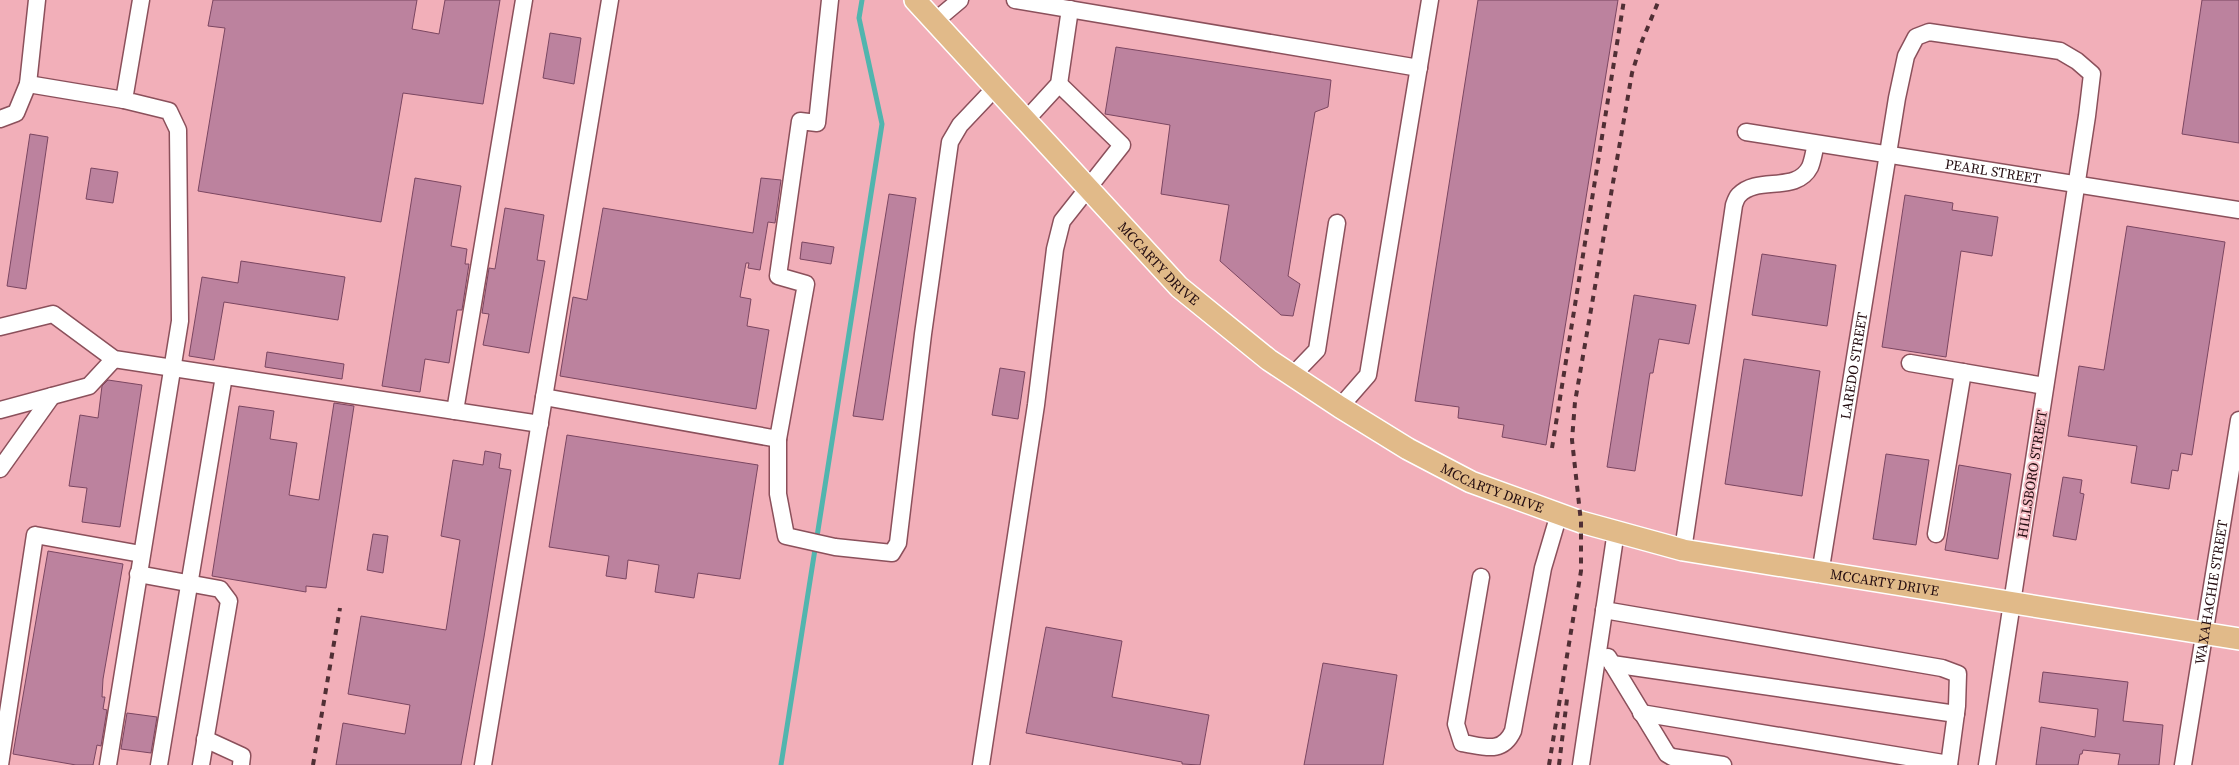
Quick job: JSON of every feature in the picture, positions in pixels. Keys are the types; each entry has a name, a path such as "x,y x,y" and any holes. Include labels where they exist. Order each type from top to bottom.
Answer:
{"main road":[{"name":"MCCARTY DRIVE","path":"915,0 1179,287 1220,322 1292,376 1408,449 1471,482 1559,514 1683,550 1820,574 2239,639"}],"street":[{"path":"0,119 16,113 28,84 37,0"},
{"path":"124,100 141,0"},
{"path":"455,411 524,0"},
{"path":"483,765 610,0"},
{"path":"830,0 817,124 800,121 778,276 806,284 778,439 778,494 786,536 827,546 892,553 898,544 923,334 950,142 960,125 996,87"},
{"path":"935,22 960,0"},
{"path":"1015,0 1419,68"},
{"path":"1340,407 1368,374 1430,0"},
{"path":"1026,120 1059,84 1070,10"},
{"name":"LAREDO STREET","path":"1820,574 1906,56 1916,37 1929,32 2060,51 2077,60 2092,74 2076,184"},
{"path":"28,84 124,100 169,111 178,130 180,321 108,765"},
{"path":"981,765 1036,405 1055,249 1062,221 1122,145 1059,84"},
{"name":"PEARL STREET","path":"1746,132 2239,210"},
{"path":"1683,550 1734,205 1739,194 1751,188 1780,184 1800,178 1810,167 1816,144"},
{"name":"HILLSBORO STREET","path":"1987,765 2076,184"},
{"path":"1292,376 1317,350 1337,223"},
{"path":"0,328 53,314 114,359 540,424"},
{"path":"0,410 89,386 114,359"},
{"path":"1910,363 2046,386"},
{"path":"1936,534 1962,372"},
{"path":"159,765 224,376"},
{"path":"0,469 52,396"},
{"path":"544,397 778,439"},
{"name":"WAXAHACHIE STREET","path":"2183,765 2239,420"},
{"path":"1481,576 1456,724 1462,743 1492,747 1502,745 1508,741 1513,731 1543,568 1559,514"},
{"path":"1581,765 1616,531"},
{"path":"0,765 35,535 141,554"},
{"path":"138,574 220,589 229,601 201,765"},
{"path":"1604,610 1942,668 1958,674 1956,714 1949,765 1642,713"},
{"path":"1599,642 1667,754 1672,757 1722,765"},
{"path":"1612,664 1956,714"},
{"path":"205,739 242,756 241,765"}],"building":[{"path":"213,0 417,0 412,29 439,34 445,0 500,0 483,104 403,93 381,222 198,191 225,28 208,26"},
{"path":"1478,0 1618,0 1546,445 1502,437 1504,425 1458,418 1459,407 1415,401"},
{"path":"2202,0 2239,0 2239,143 2182,134"},
{"path":"550,33 581,38 574,84 543,78"},
{"path":"1116,47 1331,80 1328,107 1315,112 1288,276 1300,284 1293,316 1281,315 1220,261 1229,205 1161,194 1170,125 1105,114"},
{"path":"30,134 48,137 26,289 7,286"},
{"path":"91,168 118,172 113,203 86,199"},
{"path":"415,178 461,186 451,246 467,249 465,264 469,264 462,310 457,310 449,363 425,359 420,392 382,386"},
{"path":"761,178 781,180 775,223 768,222 760,270 748,268 749,263 746,263 740,297 751,299 747,326 769,330 756,409 560,376 573,297 587,300 603,208 753,233"},
{"path":"889,194 916,198 883,420 853,416"},
{"path":"1905,195 1953,203 1952,210 1998,217 1992,256 1961,251 1946,357 1882,347"},
{"path":"505,208 544,215 537,260 545,261 529,353 483,345 489,314 482,313 489,268 495,269"},
{"path":"2127,226 2225,242 2192,455 2181,453 2178,471 2172,470 2169,489 2131,483 2137,446 2068,436 2079,366 2104,370"},
{"path":"802,242 834,247 831,264 800,259"},
{"path":"1762,254 1836,265 1827,326 1752,315"},
{"path":"241,261 345,277 338,320 224,302 214,360 189,356 202,277 238,283"},
{"path":"1634,295 1696,305 1689,344 1659,339 1653,373 1650,373 1635,471 1607,467"},
{"path":"267,352 344,364 342,379 265,367"},
{"path":"1744,359 1820,371 1802,496 1725,484"},
{"path":"1000,368 1025,372 1018,419 992,415"},
{"path":"108,380 142,385 120,527 82,522 87,488 69,486 80,415 98,418 102,386"},
{"path":"334,403 354,406 326,588 306,586 306,592 212,576 239,406 274,411 270,439 297,443 289,495 319,500"},
{"path":"567,435 758,465 740,579 698,573 694,598 655,592 659,565 628,560 626,579 606,576 609,556 549,547"},
{"path":"485,451 501,454 499,468 511,470 461,765 336,765 343,723 405,734 410,705 348,694 361,616 446,630 460,540 441,536 453,460 483,465"},
{"path":"1886,454 1929,460 1916,545 1873,539"},
{"path":"1959,465 2011,474 1998,559 1945,550"},
{"path":"2063,477 2082,480 2080,493 2084,494 2076,540 2053,536"},
{"path":"373,534 388,536 383,573 367,570"},
{"path":"48,551 123,564 103,679 102,697 105,697 103,709 107,710 101,746 97,745 93,765 76,765 13,754"},
{"path":"1046,627 1122,641 1112,697 1209,715 1200,765 1182,764 1182,762 1026,733"},
{"path":"1323,663 1397,675 1383,765 1304,765"},
{"path":"2043,672 2128,682 2123,721 2163,725 2159,765 2118,765 2120,754 2083,750 2082,754 2080,754 2078,765 2036,765 2041,727 2095,737 2098,709 2039,702"},
{"path":"127,713 157,717 151,753 121,749"}],"waterway":[{"path":"781,765 882,124 859,18 862,0"}],"railway":[{"path":"1552,448 1624,0"},
{"path":"1549,765 1581,571 1581,522 1572,440 1575,402 1632,73 1642,41 1659,0"},
{"path":"313,765 340,608"},
{"path":"1559,765 1567,699"}]}
